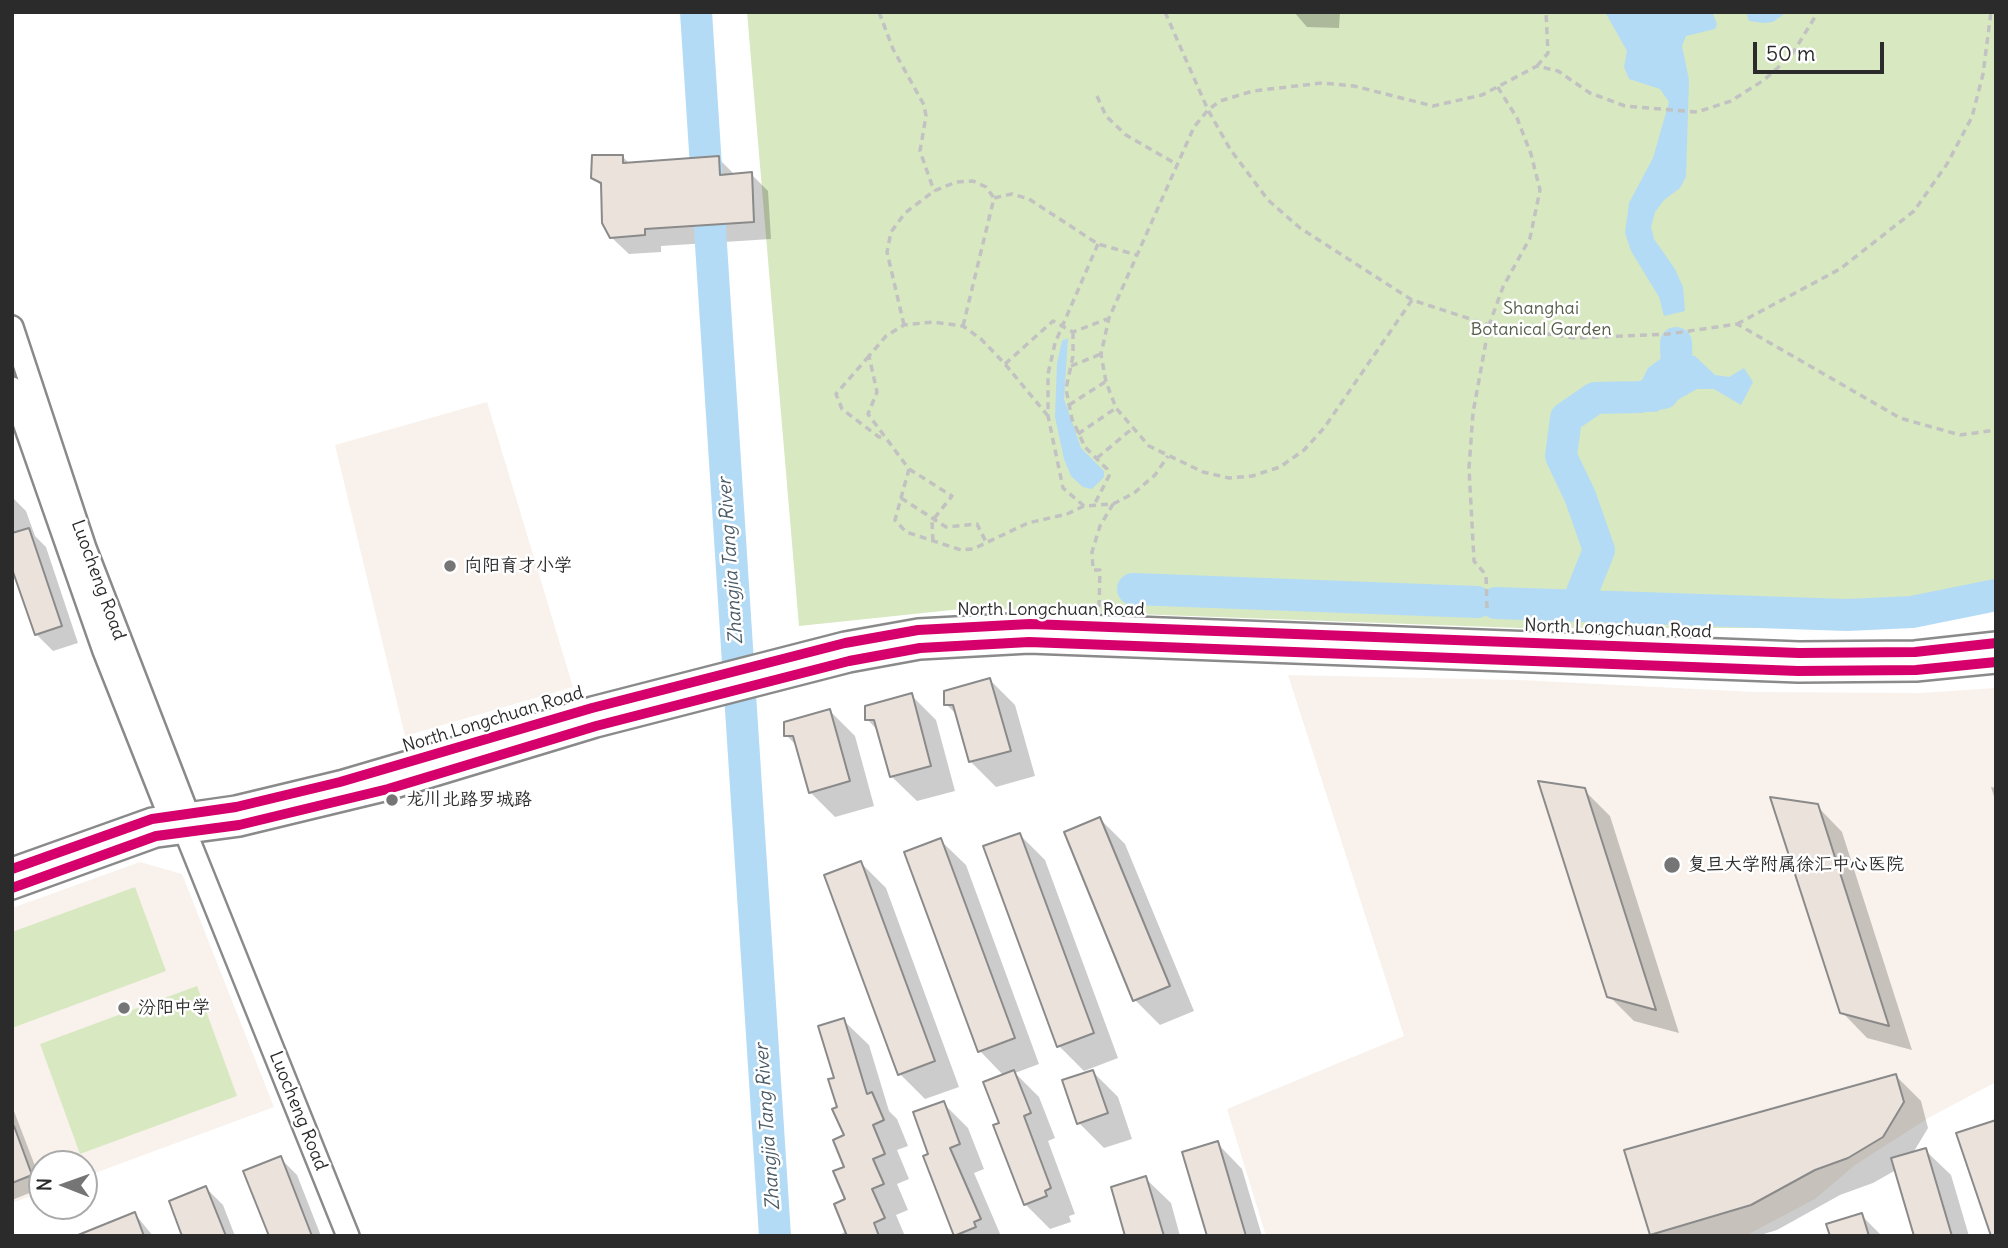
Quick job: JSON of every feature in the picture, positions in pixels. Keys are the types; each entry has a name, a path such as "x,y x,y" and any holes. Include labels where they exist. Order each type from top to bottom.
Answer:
{"street":[{"name":"Luocheng Road","path":"12,327 85,548 181,819 348,1236"},
{"name":"Luocheng Road","path":"12,388 104,651 181,819"},
{"name":"North Longchuan Road","path":"12,869 131,825 181,819 239,825 388,789 718,685 918,630 1007,624 1799,653 1914,652 1996,643"},
{"name":"North Longchuan Road","path":"781,669 909,650 1007,642 1798,671 1916,670 1996,662"},
{"name":"North Longchuan Road","path":"12,888 137,843 181,819"}],"path":[{"path":"879,12 894,49 924,105 926,116 920,151 934,191"},
{"path":"1165,12 1208,110 1230,149 1268,200 1300,229 1412,300 1489,325 1575,338 1668,334 1737,324 1840,269 1914,211 1947,164 1972,117 1983,74 1991,12"},
{"path":"1412,300 1324,428 1304,450 1280,467 1252,476 1229,478 1203,472 1149,446 1116,408 1106,382 1101,354 1108,318 1194,127 1208,110 1220,101 1253,91 1301,84 1354,86 1433,106 1462,102 1536,66 1548,53 1546,12"},
{"path":"1536,66 1558,71 1590,93 1614,101 1661,110 1697,112 1731,101 1764,80 1791,56 1818,12"},
{"path":"1487,608 1486,575 1474,561 1469,468 1474,413 1489,325 1503,287 1530,238 1540,190 1531,154 1517,118 1497,86"},
{"path":"1097,96 1106,116 1126,135 1178,165"},
{"path":"904,325 887,253 891,232 905,213 934,191 956,182 972,181 986,187 995,198"},
{"path":"995,198 1012,194 1029,199 1098,244 1137,255"},
{"path":"963,326 995,198"},
{"path":"1084,506 1063,488 1048,416 1048,374 1063,325 1098,244"},
{"path":"1073,332 1108,318"},
{"path":"1005,363 1054,321 1073,332"},
{"path":"886,437 879,437 842,409 836,394 886,336 904,325 933,322 963,326 981,339 1005,363 1048,416"},
{"path":"1737,324 1900,418 1961,435 1996,430"},
{"path":"1073,332 1071,366 1066,389 1069,405 1078,435 1085,447 1107,469 1109,476 1094,505"},
{"path":"1071,366 1101,354"},
{"path":"869,356 877,392 868,414 909,469 952,496 932,521 933,543"},
{"path":"1069,405 1106,382"},
{"path":"1078,435 1116,408"},
{"path":"1097,458 1133,428"},
{"path":"909,469 895,520 906,532 961,550 973,549 1028,523 1067,514 1084,506 1113,503 1133,493 1155,475 1168,456"},
{"path":"901,498 932,521 946,527 977,524 986,542"},
{"path":"1099,607 1100,570 1093,570 1092,552 1100,526 1113,503"}],"shaded area":[{"name":"向阳育才小学","path":"487,402 573,687 405,736 335,445"},
{"name":"复旦大学附属徐汇中心医院","path":"1288,675 1521,680 1754,692 1920,693 1996,688 1996,1082 1930,1117 1855,1165 1815,1199 1745,1236 1266,1236 1227,1109 1404,1036"},
{"name":"汾阳中学","path":"140,862 182,874 274,1107 98,1172 98,1150 28,1150 28,1197 12,1203 12,908"}],"green space":[{"name":"Shanghai Botanical Garden","path":"747,12 1996,12 1996,607 1852,628 1519,628 971,608 799,626"},
{"path":"135,887 166,971 12,1028 12,932"},
{"path":"197,986 237,1096 91,1150 79,1150 40,1044"}],"water":[{"path":"1605,12 1712,12 1717,24 1715,29 1686,36 1682,46 1689,80 1686,177 1680,188 1664,200 1655,212 1651,227 1654,239 1675,269 1683,287 1685,311 1664,316 1659,297 1631,251 1625,233 1629,203 1653,158 1669,102 1660,89 1629,79 1624,67 1627,51"},
{"path":"1746,12 1787,12 1773,22 1763,23 1749,21"},
{"path":"1068,338 1064,399 1081,448 1104,471 1104,477 1092,489 1083,487 1071,476 1064,459 1055,417 1057,363 1062,341"},
{"path":"1695,356 1715,375 1729,377 1744,368 1753,382 1741,405 1714,389 1697,389 1656,412 1640,411 1634,397 1648,368 1663,357"}],"building":[{"path":"592,155 623,155 623,163 719,156 720,175 752,172 754,222 645,229 645,235 610,238 602,223 601,183 591,178"},
{"path":"29,528 62,626 35,635 12,569 12,533"},
{"path":"990,678 1011,751 969,762 953,705 944,705 944,691"},
{"path":"912,693 931,766 890,777 874,720 865,720 865,706"},
{"path":"830,709 850,781 809,793 793,736 784,736 784,722"},
{"path":"1538,781 1585,788 1656,1010 1607,997"},
{"path":"1770,797 1818,804 1889,1026 1840,1013"},
{"path":"1100,817 1170,986 1133,1001 1064,832"},
{"path":"1020,833 1094,1033 1057,1047 983,846"},
{"path":"941,838 1015,1038 978,1052 904,852"},
{"path":"861,861 935,1061 898,1075 824,875"},
{"path":"844,1018 867,1094 872,1092 884,1120 873,1125 885,1154 873,1159 884,1184 872,1189 885,1218 874,1223 879,1236 847,1236 834,1204 845,1199 833,1171 844,1167 833,1140 844,1135 832,1109 837,1107 828,1079 834,1078 818,1026"},
{"path":"1014,1070 1031,1113 1024,1116 1051,1188 1045,1191 1047,1196 1024,1205 993,1125 999,1123 983,1082"},
{"path":"1093,1070 1108,1113 1077,1124 1062,1080"},
{"path":"1896,1074 1904,1102 1883,1137 1848,1158 1815,1170 1751,1205 1650,1235 1624,1150"},
{"path":"944,1101 960,1144 950,1148 981,1219 974,1222 976,1227 954,1236 923,1156 928,1154 913,1112"},
{"path":"1996,1120 1996,1236 1991,1236 1956,1133"},
{"path":"14,1126 28,1164 28,1177 12,1183"},
{"path":"1218,1141 1246,1236 1207,1236 1182,1152"},
{"path":"1926,1148 1952,1236 1914,1236 1891,1158"},
{"path":"281,1156 312,1236 269,1236 243,1171"},
{"path":"1146,1176 1164,1236 1125,1236 1111,1187"},
{"path":"206,1186 226,1236 182,1236 169,1201"},
{"path":"135,1212 144,1236 78,1236 78,1235"},
{"path":"1862,1213 1869,1236 1830,1236 1826,1224"}],"waterway":[{"name":"Zhangjia Tang River","path":"696,12 775,1236"},
{"path":"1577,605 1599,550 1580,496 1561,456 1566,418 1595,398 1640,397 1663,393 1677,374 1676,343"},
{"path":"1133,589 1477,602"},
{"path":"1496,603 1847,615 1912,612 1996,595"}],"cycle path":[{"path":"12,869 152,819 236,807 340,782 592,708 845,643 918,630 1030,624 1799,653 1915,652 1996,643"},
{"path":"12,888 156,836 239,825 388,789 596,726 849,661 920,648 1029,642 1798,671 1916,670 1996,662"}],"place":[{"name":"向阳育才小学","path":"450,566"},
{"name":"龙川北路罗城路","path":"392,800"},
{"name":"复旦大学附属徐汇中心医院","path":"1672,865"},
{"name":"汾阳中学","path":"124,1008"}]}
